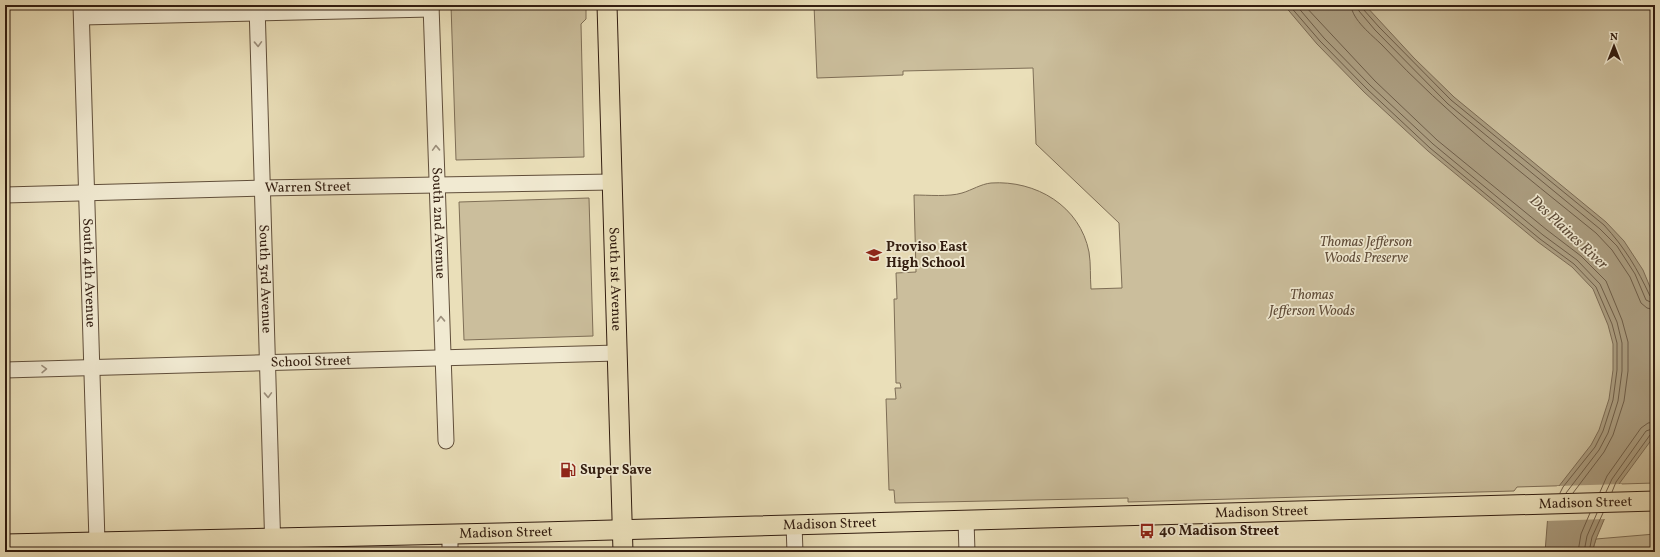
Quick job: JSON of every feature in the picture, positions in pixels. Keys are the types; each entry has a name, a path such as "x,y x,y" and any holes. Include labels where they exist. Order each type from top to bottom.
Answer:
{"main road":[{"name":"South 1st Avenue","path":"607,5 623,552"},
{"name":"Madison Street","path":"5,544 97,542 272,545 450,543 623,529 1649,501"}],"street":[{"path":"82,11 431,7"},
{"name":"South 2nd Avenue","path":"431,7 446,441"},
{"name":"South 3rd Avenue","path":"257,9 272,545"},
{"name":"South 4th Avenue","path":"82,11 97,542"},
{"name":"Warren Street","path":"5,194 612,182"},
{"name":"School Street","path":"5,370 617,353"},
{"path":"966,520 967,552"},
{"path":"794,525 795,552"}],"green space":[{"path":"451,5 586,5 586,19 581,24 584,157 456,160"},
{"name":"Thomas Jefferson Woods Preserve","path":"814,5 1655,5 1655,483 1517,487 1514,491 1128,502 1128,498 895,503 894,490 889,490 886,399 896,399 895,388 901,388 900,383 896,383 894,299 897,299 896,273 916,272 914,195 957,194 991,183 1008,183 1039,191 1054,199 1066,209 1076,221 1084,236 1090,257 1091,289 1122,288 1119,223 1036,144 1033,68 903,71 903,75 817,78"},
{"path":"589,198 593,336 464,340 459,202"},
{"path":"1655,534 1655,552 1592,552 1596,539"}],"water":[{"name":"Des Plaines River","path":"1284,5 1365,5 1414,58 1454,97 1606,222 1624,241 1643,270 1655,299 1655,435 1619,484 1592,552 1545,552 1548,514 1559,486 1591,445 1599,430 1609,399 1613,370 1613,344 1608,325 1593,289 1572,267 1538,242 1428,151 1364,92 1317,44"}],"pier":[{"path":"1622,484 1606,519 1546,521 1547,513 1557,486"}],"place":[{"name":"Proviso East High School","path":"874,255"},
{"name":"Super Save","path":"568,470"},
{"name":"40 Madison Street","path":"1147,531"}],"park label":[{"name":"Thomas Jefferson Woods","path":"1312,304"}]}
